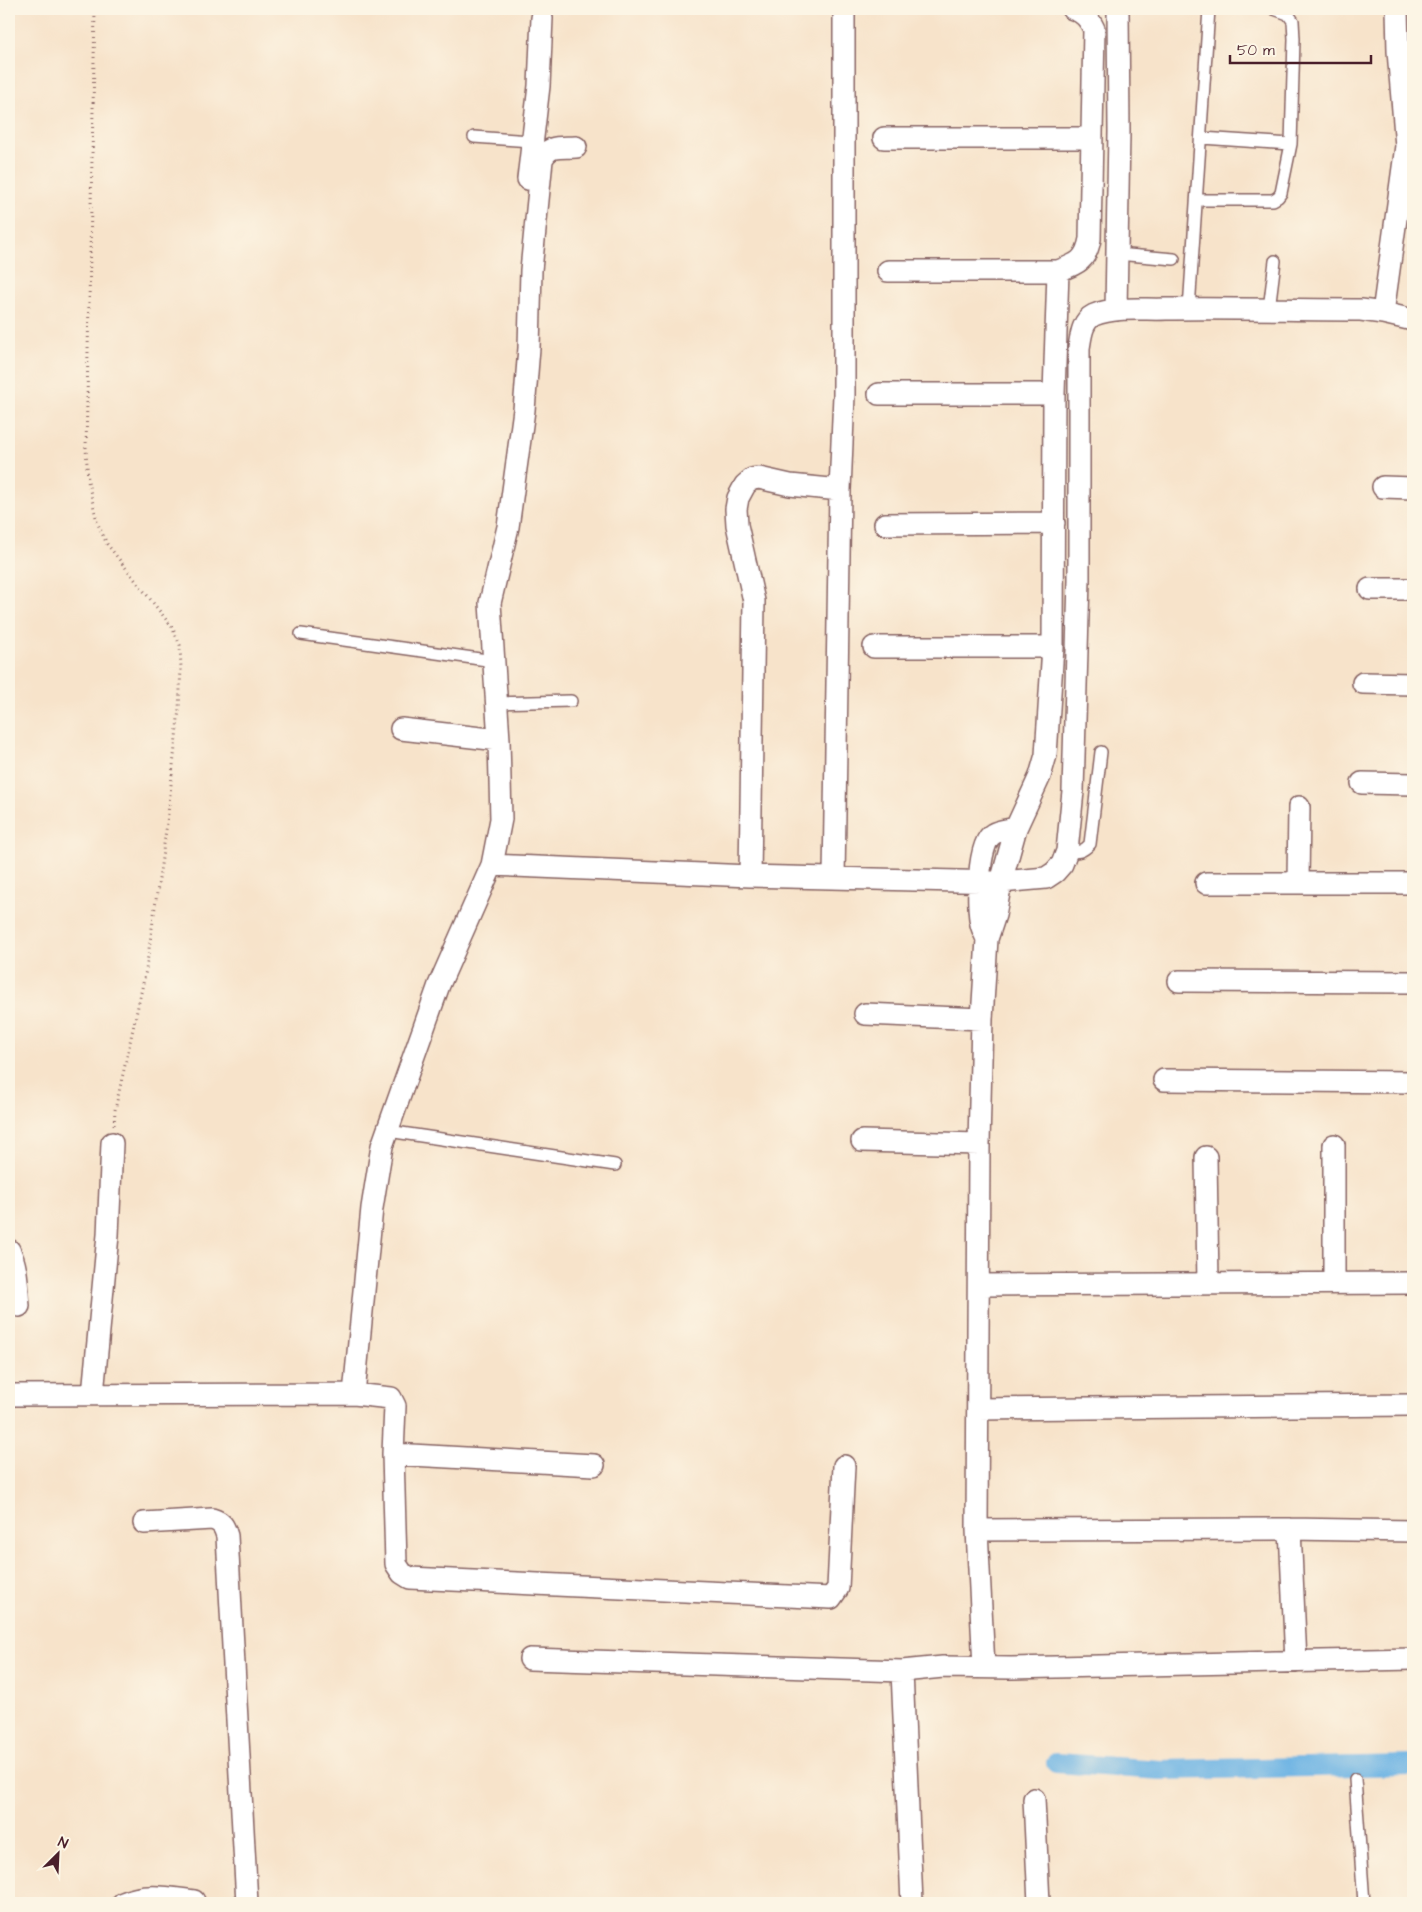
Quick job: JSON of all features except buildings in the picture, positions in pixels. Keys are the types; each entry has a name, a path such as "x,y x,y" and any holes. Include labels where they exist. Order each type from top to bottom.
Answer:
{"street":[{"path":"834,878 840,490 844,396 844,9"},
{"path":"888,271 1058,271 1076,265 1088,249 1094,29 1090,20 1080,11 1073,9"},
{"path":"1116,310 1119,132 1118,9"},
{"path":"1383,312 1406,146 1407,84 1398,51 1397,9"},
{"path":"354,1394 372,1208 382,1146 439,985 492,865 501,819 494,661 490,603 485,579 486,563 499,522 518,392 520,286 531,141 539,86 542,18"},
{"path":"884,138 1091,138"},
{"path":"490,603 508,527 524,410 529,348 531,270 542,160 550,148 576,147"},
{"path":"984,1668 977,1530 979,1144 982,1019 987,939 995,915 1016,828 1040,776 1046,755 1053,647 1054,394 1058,271"},
{"path":"492,865 750,876 1002,882 1046,878 1062,864 1067,851 1073,791 1078,580 1079,348 1081,332 1087,321 1094,315 1116,310 1189,309 1361,310 1383,312 1413,320"},
{"path":"879,394 1054,394"},
{"path":"750,876 754,601 737,525 736,509 738,498 745,485 752,479 759,478 790,485 840,490"},
{"path":"1383,487 1413,488"},
{"path":"885,524 1054,523"},
{"path":"1370,589 1413,589"},
{"path":"874,647 1053,647"},
{"path":"1363,683 1413,684"},
{"path":"402,729 499,740"},
{"path":"1362,783 1413,784"},
{"path":"1298,882 1299,807"},
{"path":"987,939 981,926 979,881 988,840 993,834 1016,828"},
{"path":"1206,883 1413,883"},
{"path":"1178,981 1413,982"},
{"path":"865,1014 982,1019"},
{"path":"1164,1080 1413,1082"},
{"path":"862,1141 979,1144"},
{"path":"93,1394 108,1235 112,1143"},
{"path":"1334,1145 1334,1283"},
{"path":"1206,1157 1208,1284"},
{"path":"9,1250 16,1272 19,1306"},
{"path":"979,1285 1413,1283"},
{"path":"9,1395 354,1394 391,1398 395,1406 396,1564 402,1573 410,1578 828,1598 833,1596 838,1588 844,1466"},
{"path":"978,1409 1413,1405"},
{"path":"394,1454 594,1465"},
{"path":"144,1523 212,1519 224,1526 227,1536 248,1903"},
{"path":"977,1530 1290,1529 1413,1531"},
{"path":"1290,1529 1296,1662"},
{"path":"530,1659 902,1672 944,1668 1413,1659"},
{"path":"902,1672 912,1903"},
{"path":"1034,1799 1039,1903"},
{"path":"123,1903 134,1899 161,1896 194,1901"}],"lane":[{"path":"1189,309 1202,138 1209,9"},
{"path":"1196,200 1273,200 1278,198 1283,188 1291,144 1294,39 1292,21 1288,14 1274,9"},
{"path":"474,137 531,141"},
{"path":"1202,138 1291,144"},
{"path":"1118,254 1174,259"},
{"path":"1269,309 1276,261"},
{"path":"301,634 494,661"},
{"path":"496,704 571,701"},
{"path":"1067,851 1085,850 1090,844 1101,752"},
{"path":"388,1131 615,1165"},
{"path":"1354,1779 1364,1903"}],"path":[{"path":"95,12 86,448 88,481 97,522 107,544 172,627 180,645 181,668 179,709 167,823 146,970 115,1110 112,1143"}],"waterway":[{"path":"1056,1763 1161,1770 1413,1765"}]}
